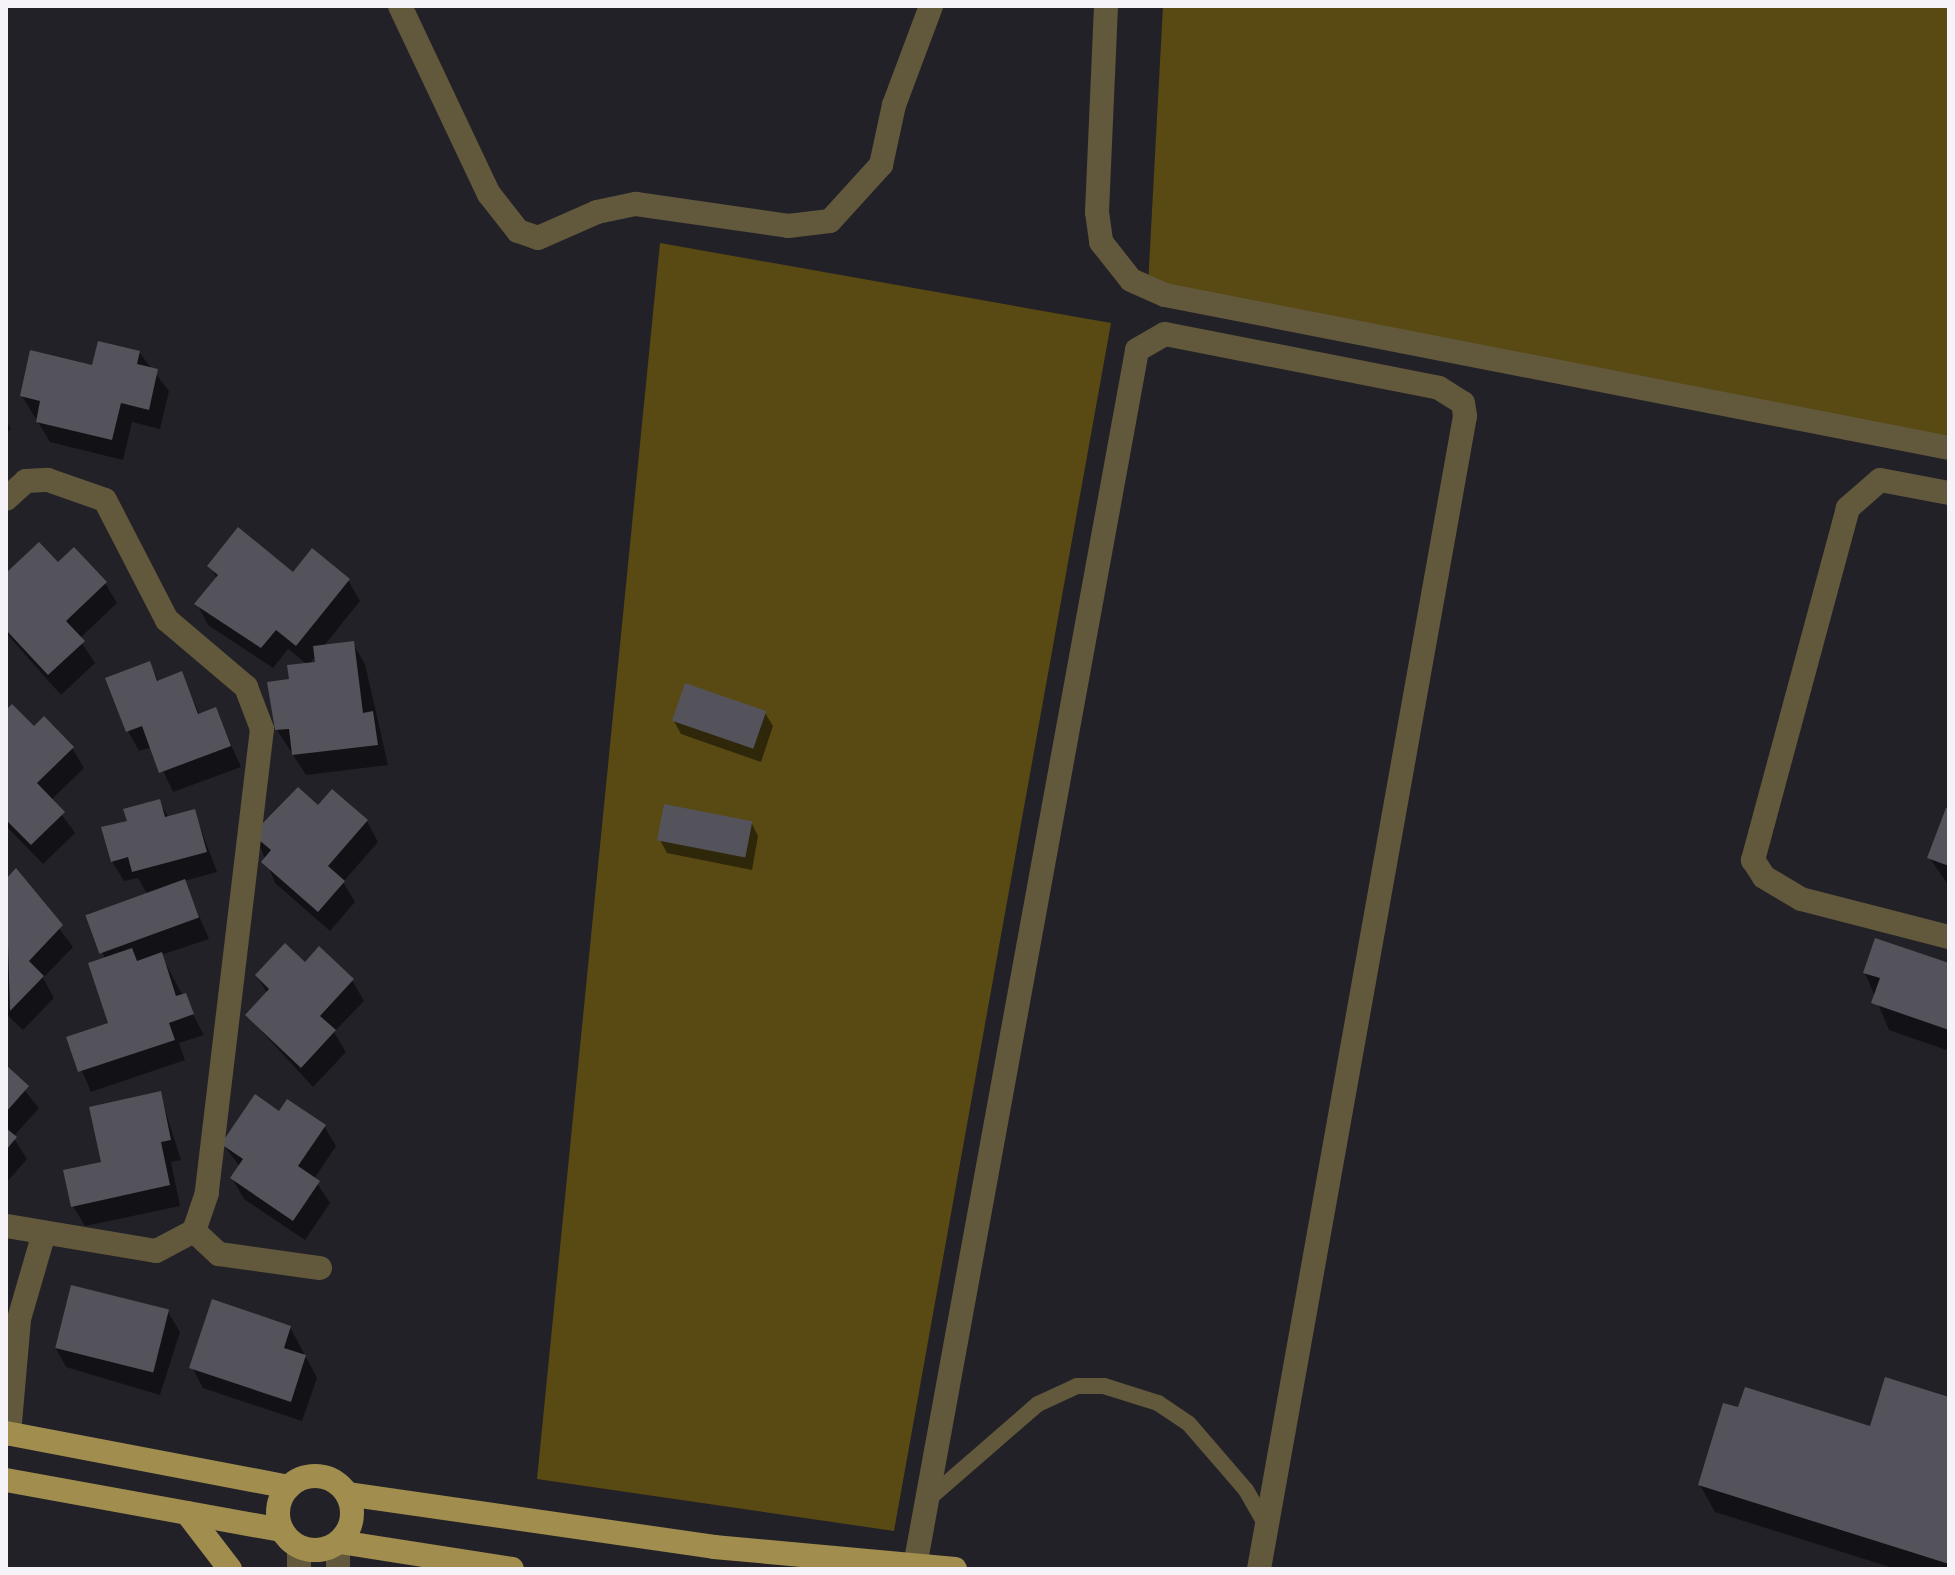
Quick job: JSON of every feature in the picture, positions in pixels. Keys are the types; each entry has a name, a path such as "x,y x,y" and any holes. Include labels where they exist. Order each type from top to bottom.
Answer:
{"main road":[{"path":"8,1434 289,1487 325,1477 347,1494 714,1547 955,1569"},
{"path":"6,1480 187,1513 293,1549 339,1543 469,1566 512,1569"},
{"path":"289,1487 278,1507 293,1549"},
{"path":"339,1543 350,1527 347,1494"},
{"path":"187,1513 230,1569"}],"street":[{"path":"400,6 489,194 518,231 538,238 597,212 636,204 788,226 830,221 881,165 894,105 931,6"},
{"path":"1106,6 1097,212 1101,242 1131,280 1165,295 1949,448"},
{"path":"915,1566 932,1496 1137,350 1165,334 1439,388 1463,403 1465,416 1259,1569"},
{"path":"6,499 26,481 48,480 105,500 167,620 246,687 258,708 254,809 227,977 207,1193 194,1231 156,1251 6,1226"},
{"path":"1949,493 1880,480 1848,508 1753,860 1774,886 1801,899 1949,937"},
{"path":"194,1231 219,1254 320,1268"},
{"path":"8,1434 19,1319 44,1233"},
{"path":"338,1569 339,1543"}],"lane":[{"path":"932,1496 1038,1404 1077,1386 1104,1386 1158,1403 1189,1424 1246,1490 1268,1528"}],"shaded area":[{"path":"1163,6 1949,6 1949,442 1148,286"},
{"path":"660,243 1111,323 894,1531 537,1479"}],"building":[{"path":"98,341 140,351 137,364 158,369 149,410 121,403 112,440 36,422 40,401 20,396 30,350 92,365"},
{"path":"238,527 293,572 312,548 350,579 296,646 276,630 261,648 194,604 218,575 207,566"},
{"path":"39,542 58,562 74,547 107,582 66,621 85,641 48,675 6,630 6,573"},
{"path":"354,641 363,713 373,711 378,745 292,755 289,729 275,730 267,682 289,679 287,665 315,662 313,646"},
{"path":"150,661 157,681 182,671 198,714 216,707 231,746 159,773 142,726 126,732 105,678"},
{"path":"685,683 766,711 753,749 672,721"},
{"path":"12,704 34,726 44,716 74,747 37,783 65,812 31,845 6,820 6,710"},
{"path":"298,787 318,805 332,789 368,820 328,866 345,881 318,912 261,862 271,850 252,834"},
{"path":"160,799 165,817 195,809 207,852 132,872 128,857 111,862 101,827 127,821 123,809"},
{"path":"664,804 752,821 745,857 657,840"},
{"path":"1946,808 1949,809 1949,866 1927,858"},
{"path":"16,868 63,925 29,961 44,976 10,1011 6,879"},
{"path":"185,879 199,918 99,954 85,915"},
{"path":"1875,938 1949,963 1949,1030 1871,1003 1880,978 1863,973"},
{"path":"285,943 305,962 319,946 354,979 320,1016 336,1030 301,1068 245,1015 269,989 255,975"},
{"path":"132,948 137,961 162,952 176,996 186,993 194,1014 169,1023 175,1040 78,1072 66,1037 108,1023 88,963"},
{"path":"6,1065 29,1086 6,1112"},
{"path":"161,1091 171,1140 161,1142 170,1185 71,1207 63,1170 101,1162 89,1107"},
{"path":"255,1094 279,1111 287,1099 326,1125 298,1166 320,1181 293,1221 230,1178 243,1159 221,1144"},
{"path":"6,1128 17,1137 6,1150"},
{"path":"71,1285 169,1309 153,1373 55,1348"},
{"path":"212,1299 291,1326 284,1348 306,1355 291,1402 189,1368"},
{"path":"1885,1377 1949,1397 1949,1564 1698,1485 1723,1403 1738,1407 1745,1387 1870,1426"}]}
